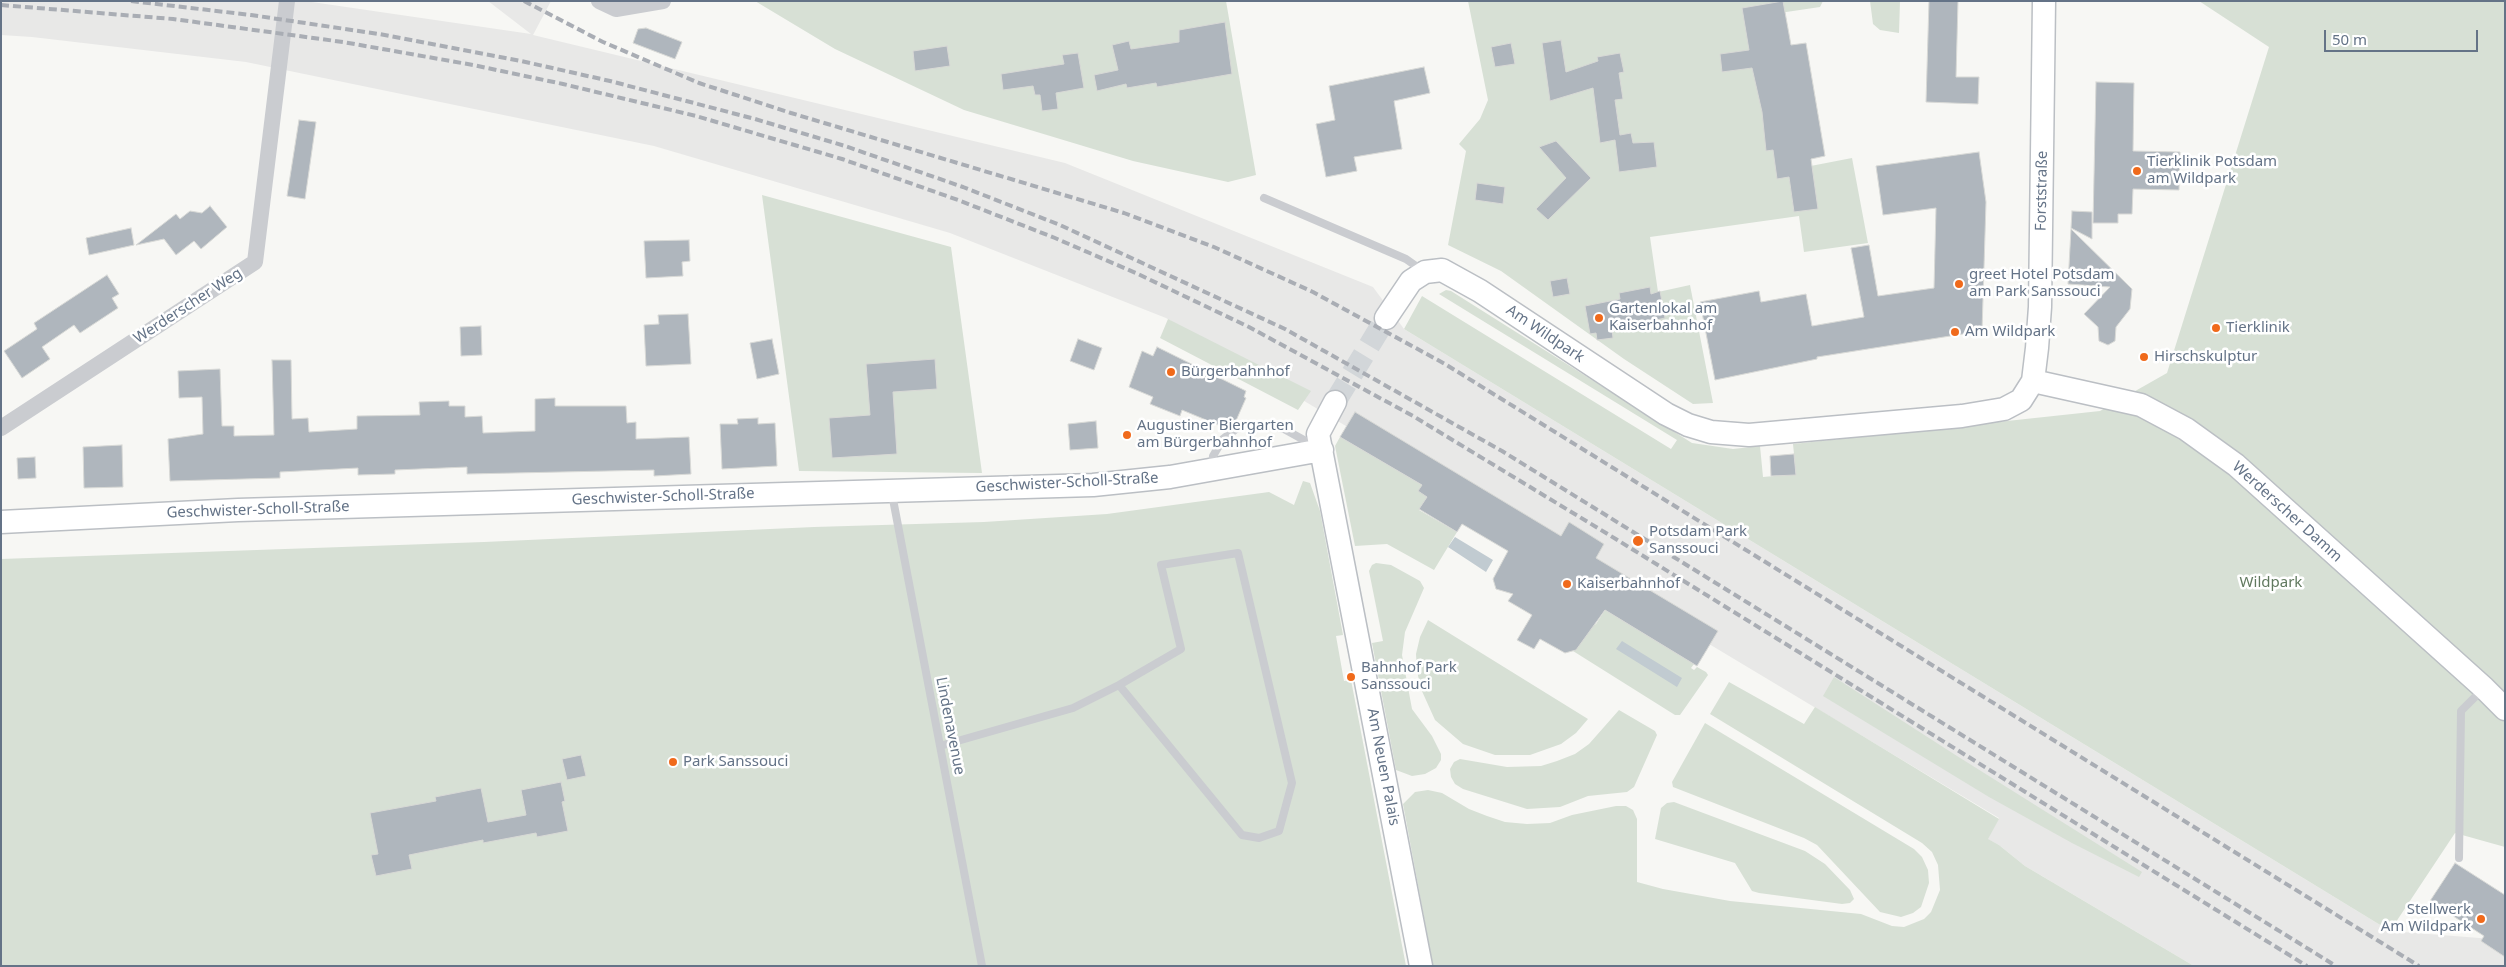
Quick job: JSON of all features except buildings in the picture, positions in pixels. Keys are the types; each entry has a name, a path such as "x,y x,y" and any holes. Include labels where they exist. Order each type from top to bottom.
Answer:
{"street":[{"name":"Werderscher Weg","path":"1,428 255,262 287,1"},
{"path":"598,1 616,9 663,1"},
{"name":"Forststraße","path":"2033,381 2040,308 2044,1"},
{"name":"Am Wildpark","path":"1425,272 1442,270 1480,291 1666,414 1688,425 1711,432 1749,435 1962,416 1996,411 2021,400 2033,381"},
{"path":"1386,318 1410,281 1425,272"},
{"name":"Werderscher Damm","path":"2033,381 2141,405 2186,429 2236,465 2505,709"},
{"path":"1322,450 1318,434 1335,402"},
{"name":"Geschwister-Scholl-Straße","path":"1,522 248,510 1093,485 1170,478 1322,450"},
{"name":"Am Neuen Palais","path":"1322,450 1422,966"}],"lane":[{"path":"1264,198 1406,259 1425,272"},
{"path":"1212,469 1214,456 1223,438 1236,429 1248,425 1266,424 1284,429 1322,450"},
{"name":"Lindenavenue","path":"892,492 982,966"},
{"path":"940,746 1054,714 1120,686 1181,649 1161,565 1238,553 1292,784 1279,830 1259,838 1242,835 1120,686"},
{"path":"2459,858 2461,711 2484,688"}],"shaded area":[{"path":"1,1 305,1 531,34 488,1 551,1 533,35 1065,163 1373,287 1404,329 2390,931 2505,940 2505,966 2194,966 2025,866 1999,845 1987,839 1999,818 1166,318 950,233 654,146 246,62 1,35"},
{"path":"1455,537 1493,560 1486,572 1448,547"},
{"path":"1622,641 1682,678 1677,687 1616,649"}],"green space":[{"path":"755,1 1226,1 1256,175 1228,182 1133,161 964,110 835,49"},
{"path":"1468,1 1823,1 1820,7 1766,15 1790,170 1852,158 1868,243 1804,252 1799,216 1650,237 1658,292 1690,285 1713,403 1693,404 1624,359 1501,271 1448,245 1466,151 1459,144 1480,119 1488,100"},
{"path":"1870,1 1900,1 1899,33 1880,30 1873,24"},
{"name":"Wildpark","path":"2199,1 2505,1 2505,847 2455,833 2390,931 1404,329 1422,296 1671,449 1677,440 1439,294 1446,290 1451,291 1692,443 1733,449 1760,446 1763,477 1796,474 1793,444 2100,411 2167,373 2269,47"},
{"path":"762,195 951,247 982,473 799,471"},
{"path":"1168,319 1311,391 1298,410 1160,338"},
{"path":"1340,437 1422,485 1419,491 1427,497 1419,510 1457,532 1434,570 1387,544 1355,546 1335,446"},
{"name":"Park Sanssouci","path":"1303,481 1310,483 1320,511 1343,635 1336,636 1344,681 1351,680 1406,966 1,966 1,559 984,522 1107,514 1269,492 1294,505"},
{"path":"1376,563 1391,565 1420,581 1424,588 1405,632 1402,655 1412,709 1432,736 1441,754 1441,760 1436,768 1425,774 1412,776 1396,770 1372,643 1383,641 1369,571 1372,565"},
{"path":"1605,610 1694,664 1691,668 1694,670 1697,667 1706,672 1708,675 1680,715 1675,715 1573,651 1592,626 1596,624"},
{"path":"1428,620 1588,719 1576,733 1561,744 1530,755 1495,755 1463,744 1435,720 1421,689 1416,654 1420,637"},
{"path":"1834,677 2142,872 2139,877 2072,843 1989,797 1823,696"},
{"path":"1729,682 1804,724 1815,707 1999,819 1988,839 1999,845 2025,866 2194,966 1433,966 1403,804 1415,792 1428,790 1442,793 1469,809 1487,816 1505,822 1527,824 1550,823 1572,815 1616,806 1626,806 1633,810 1637,819 1637,882 1663,889 1730,901 1861,914 1892,926 1904,927 1924,919 1931,912 1940,890 1938,865 1932,852 1922,843 1710,714"},
{"path":"1619,710 1655,731 1657,735 1634,787 1627,792 1588,796 1560,807 1527,809 1463,789 1455,784 1451,777 1450,769 1454,762 1460,759 1507,767 1541,766 1575,754 1589,744"},
{"path":"1705,723 1914,849 1922,857 1928,870 1929,883 1921,907 1913,913 1901,917 1880,912 1817,845 1804,838 1673,787 1672,782"},
{"path":"1674,802 1805,851 1825,864 1850,890 1854,899 1850,903 1842,904 1752,891 1735,863 1655,839 1661,808 1667,803"}],"tunnel":[{"path":"1335,402 1386,318"}],"railway":[{"path":"131,1 251,15 379,34 521,61 610,81 755,119 845,146 963,187 1060,225 1285,329 1502,451 2336,966"},
{"path":"524,1 603,42 699,83 791,113 1124,213 1214,247 1313,292 1445,364 2419,966"},
{"path":"1,5 173,19 343,42 473,65 563,84 696,116 842,159 958,200 1055,238 1138,274 1249,327 1413,416 2307,966"}],"place":[{"name":"Tierklinik Potsdam am Wildpark","path":"2137,171"},
{"name":"greet Hotel Potsdam am Park Sanssouci","path":"1959,284"},
{"name":"Gartenlokal am Kaiserbahnhof","path":"1599,318"},
{"name":"Tierklinik","path":"2216,328"},
{"name":"Am Wildpark","path":"1955,332"},
{"name":"Hirschskulptur","path":"2144,357"},
{"name":"Bürgerbahnhof","path":"1171,372"},
{"name":"Augustiner Biergarten am Bürgerbahnhof","path":"1127,435"},
{"name":"Potsdam Park Sanssouci","path":"1638,541"},
{"name":"Kaiserbahnhof","path":"1567,584"},
{"name":"Bahnhof Park Sanssouci","path":"1351,677"},
{"name":"Park Sanssouci","path":"673,762"},
{"name":"Stellwerk Am Wildpark","path":"2481,919"}]}
